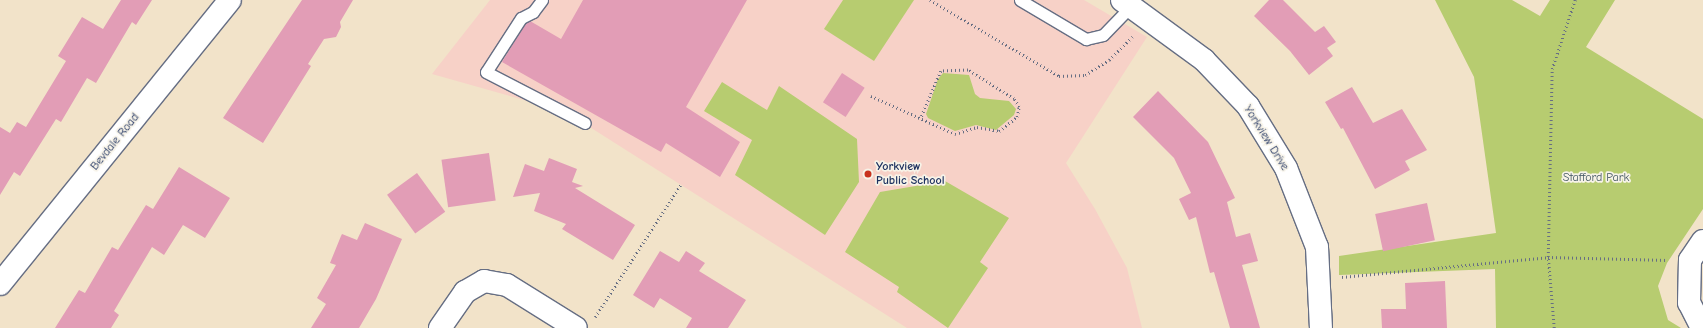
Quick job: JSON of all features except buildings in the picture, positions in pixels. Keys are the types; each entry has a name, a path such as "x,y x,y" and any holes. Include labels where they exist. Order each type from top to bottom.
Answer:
{"street":[{"name":"Bevdale Road","path":"0,284 230,0"},
{"name":"Yorkview Drive","path":"1126,3 1204,60 1248,106 1286,168 1317,248 1321,328"},
{"path":"1702,328 1689,303 1690,260 1703,241"},
{"path":"440,328 465,292 484,281 507,285 584,325"}],"lane":[{"path":"542,0 532,12 521,18 486,72 585,122"},
{"path":"1020,0 1086,39 1103,36 1126,3"}],"path":[{"path":"930,0 1059,76 1085,75 1109,60 1134,35"},
{"path":"1554,328 1548,257 1552,69 1575,0"},
{"path":"871,96 955,134 978,127 995,132 1017,117 1019,107 1014,99 968,70 940,71 936,77 921,118"},
{"path":"584,325 680,184"},
{"path":"1318,279 1548,257 1690,260"}],"shaded area":[{"name":"Yorkview Public School","path":"490,0 1084,0 1147,37 1066,163 1095,209 1127,268 1142,328 907,328 566,112 432,74"}],"green space":[{"path":"843,0 914,0 874,61 824,29"},
{"name":"Stafford Park","path":"1435,0 1512,0 1540,16 1550,0 1615,0 1586,47 1703,119 1703,209 1667,263 1658,286 1668,320 1681,328 1496,328 1495,269 1339,275 1339,256 1496,233 1474,77"},
{"path":"943,73 969,75 975,94 980,98 1009,101 1016,109 1014,115 996,130 976,125 955,131 928,118 926,114 938,79"},
{"path":"722,82 767,110 779,86 857,139 859,182 825,235 735,175 752,140 704,111"},
{"path":"945,181 1009,218 980,262 988,268 948,328 897,292 899,287 845,252 880,192"}],"place":[{"name":"Yorkview Public School","path":"868,174"}]}
